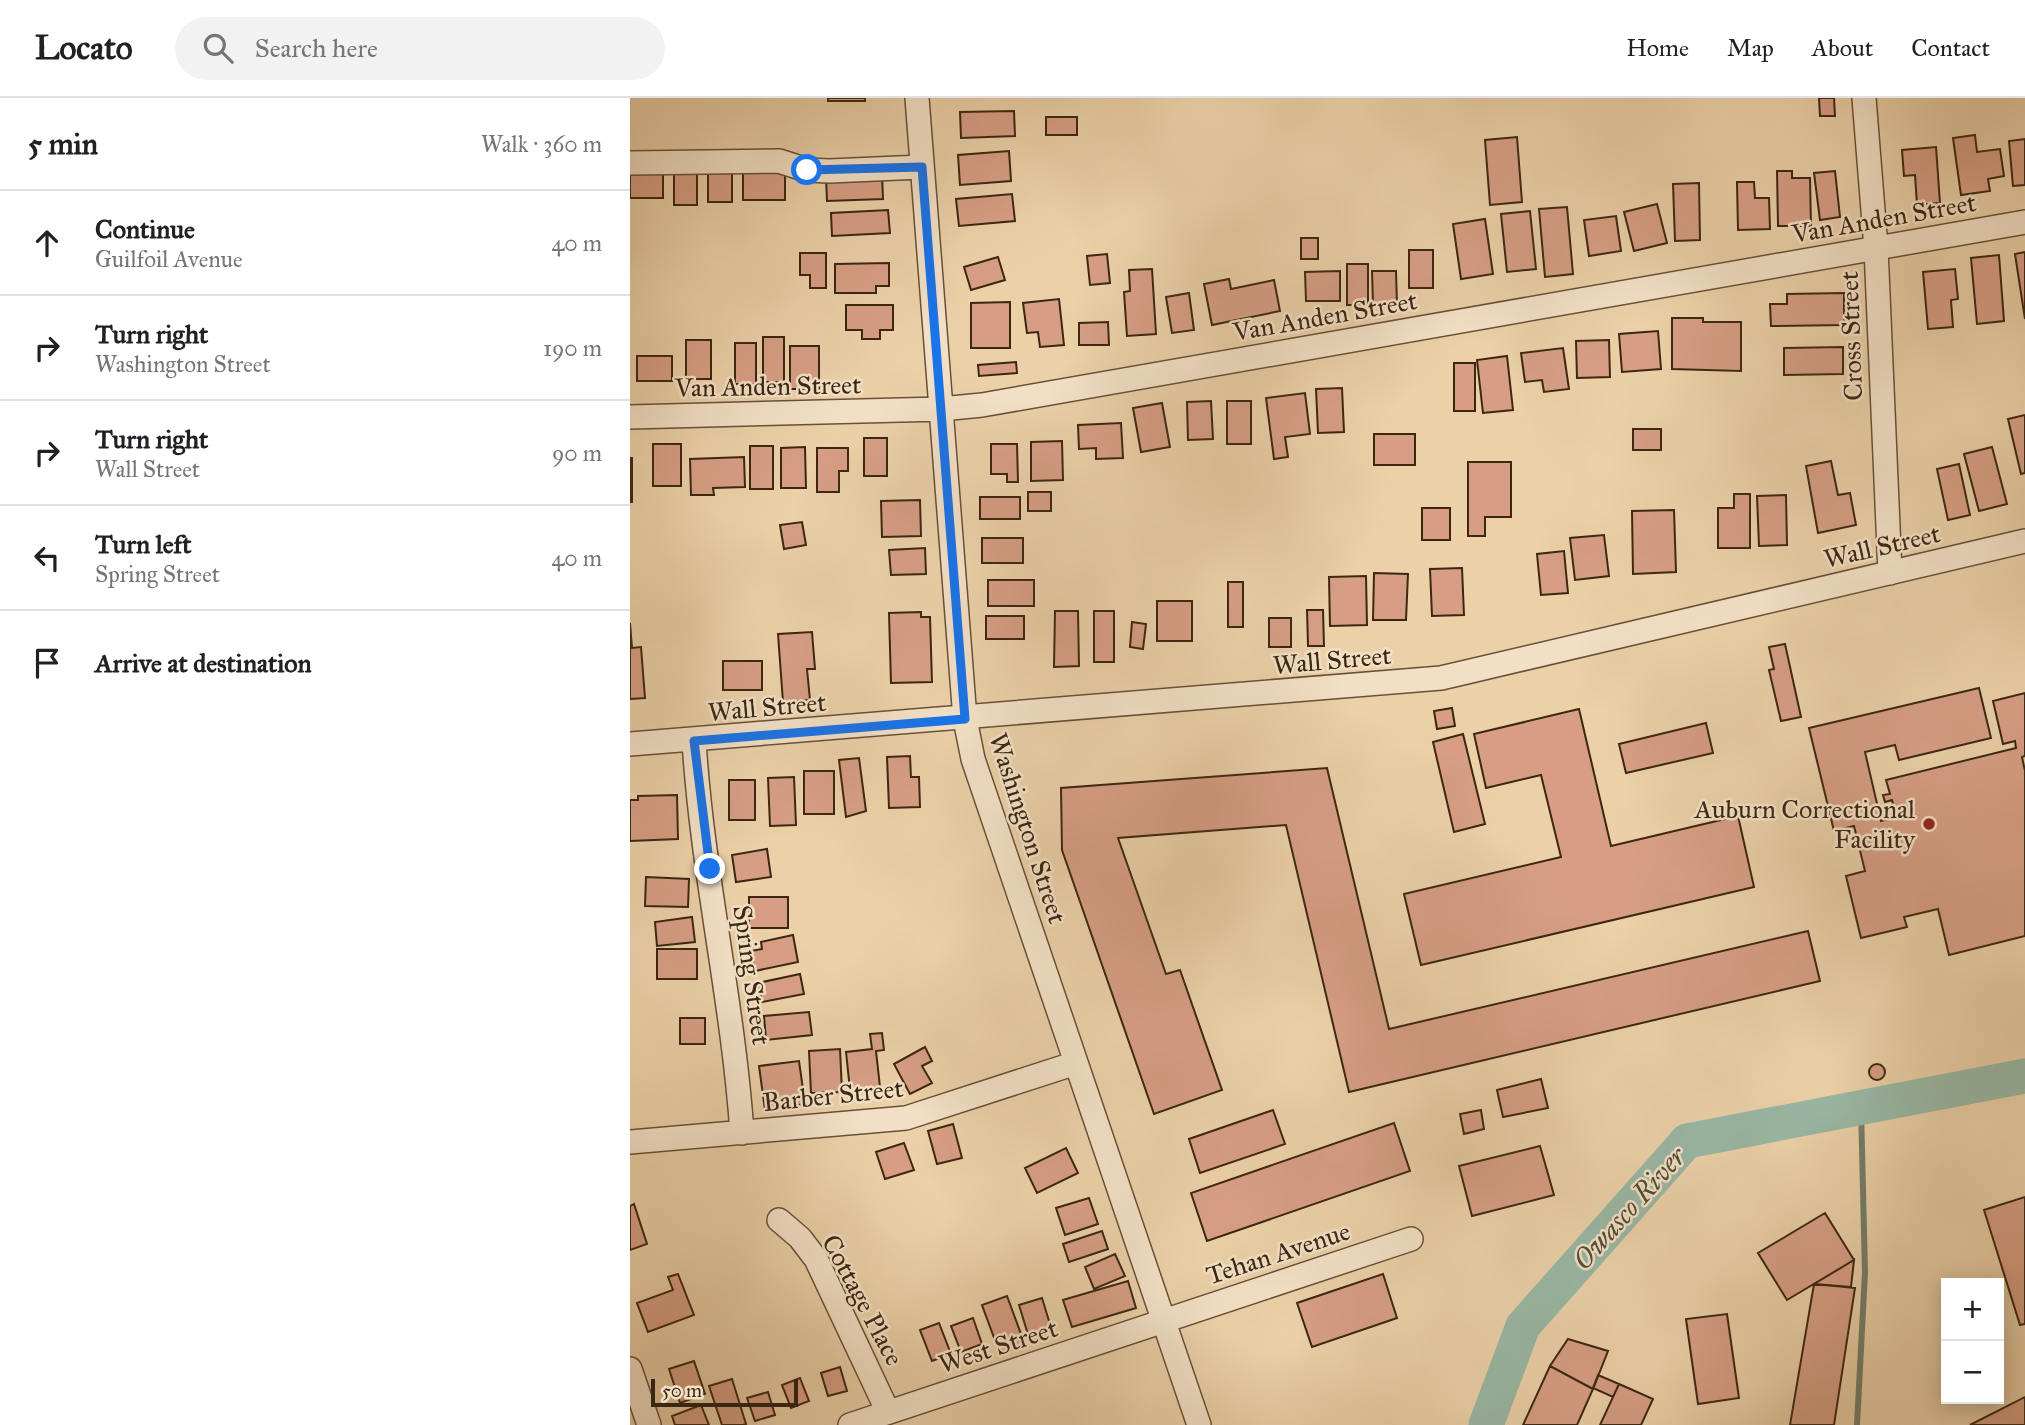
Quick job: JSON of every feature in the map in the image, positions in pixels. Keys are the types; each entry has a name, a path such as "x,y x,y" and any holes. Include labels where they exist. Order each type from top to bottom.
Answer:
{"street":[{"name":"Washington Street","path":"917,98 965,719 973,759 1199,1425"},
{"name":"Cross Street","path":"1864,98 1876,248 1889,573"},
{"path":"630,163 779,161 807,170 829,171 922,167"},
{"name":"Van Anden Street","path":"630,417 941,409 982,405 2025,222"},
{"name":"Wall Street","path":"630,744 965,719 1441,678 2025,541"},
{"name":"Spring Street","path":"694,741 742,1133"},
{"name":"Barber Street","path":"630,1142 906,1118 1076,1063"},
{"name":"Cottage Place","path":"779,1220 800,1238 816,1259 888,1412"},
{"name":"Tehan Avenue","path":"1163,1321 1411,1239"},
{"name":"West Street","path":"850,1425 1163,1321"},
{"path":"630,1369 649,1425"}],"building":[{"path":"828,98 865,98 865,101 828,101"},
{"path":"1819,98 1834,98 1835,116 1820,116"},
{"path":"1014,111 1015,136 961,138 960,112"},
{"path":"1046,117 1077,117 1077,135 1046,135"},
{"path":"1975,135 1977,152 2000,149 2004,176 1988,179 1990,191 1961,195 1953,138"},
{"path":"1517,137 1522,202 1490,205 1485,140"},
{"path":"2025,139 2025,185 2013,186 2009,141"},
{"path":"1936,147 1940,203 1917,205 1915,175 1904,176 1902,150"},
{"path":"1009,151 1011,181 960,185 958,155"},
{"path":"743,171 785,171 785,200 743,200"},
{"path":"1777,171 1792,171 1792,178 1810,178 1811,226 1778,226"},
{"path":"1835,171 1840,217 1820,220 1814,173"},
{"path":"708,172 732,172 732,202 708,202"},
{"path":"630,173 663,173 663,198 630,198"},
{"path":"674,173 697,173 697,205 674,205"},
{"path":"882,174 883,199 827,201 826,177"},
{"path":"1737,182 1754,182 1755,198 1769,198 1770,229 1738,230"},
{"path":"1699,183 1700,240 1675,241 1673,184"},
{"path":"1012,194 1015,221 959,226 956,199"},
{"path":"1657,204 1667,243 1634,251 1624,212"},
{"path":"1567,207 1573,274 1545,277 1539,209"},
{"path":"888,210 890,233 832,236 831,213"},
{"path":"1530,211 1536,269 1507,272 1501,214"},
{"path":"1616,216 1621,251 1589,256 1584,220"},
{"path":"1485,219 1493,274 1461,279 1453,224"},
{"path":"1301,238 1318,238 1318,259 1301,259"},
{"path":"1409,250 1433,250 1433,288 1409,288"},
{"path":"2025,252 2025,319 2015,254"},
{"path":"800,253 826,253 826,288 810,288 810,275 800,275"},
{"path":"1107,254 1110,283 1090,285 1087,256"},
{"path":"1999,255 2004,321 1977,324 1971,258"},
{"path":"998,257 1005,280 971,290 964,267"},
{"path":"889,263 889,286 876,286 876,293 835,293 835,264"},
{"path":"1347,264 1368,264 1368,305 1347,305"},
{"path":"1152,269 1156,334 1127,336 1124,292 1130,291 1129,270"},
{"path":"1955,269 1958,299 1951,300 1953,327 1928,329 1923,272"},
{"path":"1340,271 1340,301 1306,301 1305,272"},
{"path":"1372,271 1396,271 1397,305 1373,305"},
{"path":"1229,279 1231,289 1274,280 1280,311 1212,325 1204,284"},
{"path":"1189,293 1194,330 1172,333 1166,297"},
{"path":"1844,293 1844,325 1771,326 1770,304 1787,304 1787,294"},
{"path":"1059,299 1064,345 1040,347 1038,332 1027,333 1023,303"},
{"path":"1010,302 1010,348 971,348 971,303"},
{"path":"846,305 893,305 893,330 880,330 880,339 862,339 862,330 846,330"},
{"path":"1672,318 1703,318 1703,322 1741,322 1741,371 1672,369"},
{"path":"1108,322 1109,345 1079,345 1079,323"},
{"path":"1658,331 1661,369 1622,372 1619,334"},
{"path":"763,337 784,337 784,382 763,382"},
{"path":"686,340 711,340 711,379 686,379"},
{"path":"1609,340 1610,377 1577,378 1576,341"},
{"path":"735,343 756,343 756,384 735,384"},
{"path":"790,346 819,346 819,389 790,389"},
{"path":"1843,347 1843,374 1784,375 1784,348"},
{"path":"1563,348 1569,389 1544,392 1542,380 1525,382 1521,353"},
{"path":"637,356 672,356 672,381 637,381"},
{"path":"1507,356 1513,410 1483,413 1477,360"},
{"path":"1016,362 1017,373 979,376 978,365"},
{"path":"1454,363 1475,363 1475,411 1454,411"},
{"path":"1342,388 1344,432 1318,433 1316,389"},
{"path":"1305,393 1310,434 1285,437 1288,457 1274,459 1266,398"},
{"path":"1211,401 1213,439 1188,440 1187,402"},
{"path":"1227,401 1251,401 1251,444 1227,444"},
{"path":"1162,403 1170,447 1141,452 1133,408"},
{"path":"2025,415 2025,473 2021,474 2008,419"},
{"path":"1121,423 1123,458 1096,459 1096,448 1079,449 1078,425"},
{"path":"1633,429 1661,429 1661,450 1633,450"},
{"path":"1374,434 1415,434 1415,465 1374,465"},
{"path":"864,438 887,438 887,476 864,476"},
{"path":"1062,441 1063,480 1031,481 1031,442"},
{"path":"653,444 681,444 681,486 653,486"},
{"path":"991,444 1017,444 1018,482 1007,482 1007,474 991,474"},
{"path":"750,446 773,446 773,489 750,489"},
{"path":"805,447 806,488 781,488 781,448"},
{"path":"1992,447 2007,504 1979,511 1964,454"},
{"path":"817,448 848,448 848,471 839,471 839,492 817,492"},
{"path":"744,457 745,487 713,488 714,495 691,495 690,459"},
{"path":"632,458 632,502 630,502"},
{"path":"1831,461 1838,495 1850,493 1856,525 1818,533 1806,466"},
{"path":"1468,462 1511,462 1511,517 1485,517 1485,536 1468,536"},
{"path":"1959,464 1970,515 1948,520 1937,469"},
{"path":"1028,492 1051,492 1051,511 1028,511"},
{"path":"1734,494 1750,494 1750,548 1718,548 1718,508 1734,508"},
{"path":"1786,495 1787,545 1759,546 1757,496"},
{"path":"980,497 1020,497 1020,519 980,519"},
{"path":"920,500 921,536 882,537 881,501"},
{"path":"1422,508 1450,508 1450,540 1422,540"},
{"path":"1674,510 1676,572 1633,574 1632,511"},
{"path":"802,522 806,545 784,549 780,525"},
{"path":"1604,535 1609,576 1575,580 1570,538"},
{"path":"982,538 1023,538 1023,563 982,563"},
{"path":"925,548 926,574 891,575 889,550"},
{"path":"1564,551 1568,593 1541,595 1537,554"},
{"path":"1462,568 1464,615 1432,616 1430,569"},
{"path":"1374,573 1408,574 1406,620 1373,620"},
{"path":"1366,576 1367,625 1330,626 1329,577"},
{"path":"988,580 1034,580 1034,606 988,606"},
{"path":"1228,582 1243,582 1243,627 1228,627"},
{"path":"1157,601 1192,601 1192,641 1157,641"},
{"path":"1307,610 1323,610 1324,646 1308,646"},
{"path":"1055,611 1078,611 1079,666 1054,667"},
{"path":"1094,611 1114,611 1114,662 1094,662"},
{"path":"921,612 921,617 930,617 932,682 891,683 889,613"},
{"path":"986,616 1024,616 1024,639 986,639"},
{"path":"1269,618 1291,618 1291,647 1269,647"},
{"path":"1132,622 1146,624 1143,649 1130,647"},
{"path":"630,623 632,648 641,647 645,698 630,699"},
{"path":"812,632 815,669 807,669 810,700 783,702 778,634"},
{"path":"1785,644 1801,717 1781,721 1769,670 1774,669 1769,647"},
{"path":"723,661 762,661 762,690 723,690"},
{"name":"Auburn Correctional Facility","path":"1979,688 1991,738 1899,760 1895,745 1865,752 1881,821 1896,817 1892,800 1885,802 1883,795 1890,794 1886,780 2016,748 2015,741 2003,744 1993,701 2025,693 2025,756 2022,757 2025,771 2025,936 1949,955 1938,909 1904,917 1907,927 1861,938 1846,876 1865,871 1854,826 1834,831 1809,728"},
{"path":"1452,708 1455,726 1437,729 1434,711"},
{"path":"1579,709 1611,846 1738,816 1754,887 1421,965 1404,894 1561,857 1541,775 1486,788 1474,734"},
{"path":"1706,723 1713,753 1626,773 1619,744"},
{"path":"1463,734 1485,824 1454,832 1433,742"},
{"path":"910,756 911,777 919,777 920,807 889,808 887,757"},
{"path":"859,758 866,811 846,817 839,760"},
{"path":"1327,768 1389,1029 1808,931 1820,981 1349,1092 1286,825 1118,838 1166,974 1180,970 1222,1090 1154,1114 1062,850 1061,788"},
{"path":"804,771 834,771 834,814 804,814"},
{"path":"794,777 796,825 770,826 768,778"},
{"path":"729,780 755,780 755,820 729,820"},
{"path":"677,795 678,839 630,841 630,800 638,800 638,796"},
{"path":"767,849 771,877 736,882 732,855"},
{"path":"646,877 689,879 688,907 645,906"},
{"path":"749,897 788,897 788,928 749,928"},
{"path":"692,917 695,942 657,946 655,922"},
{"path":"793,935 798,962 755,971 751,951 762,949 761,942"},
{"path":"657,949 697,949 697,979 657,979"},
{"path":"800,974 804,994 762,1002 758,983"},
{"path":"809,1012 812,1035 766,1040 764,1016"},
{"path":"680,1018 705,1018 705,1044 680,1044"},
{"path":"882,1033 884,1050 876,1051 880,1087 850,1090 846,1052 872,1049 870,1034"},
{"path":"925,1047 932,1061 922,1066 932,1083 910,1094 894,1064"},
{"path":"840,1049 842,1092 811,1093 809,1051"},
{"path":"799,1061 805,1104 765,1110 759,1066"},
{"path":"1877,1064 1885,1072 1877,1080 1869,1072"},
{"path":"1541,1079 1548,1108 1503,1117 1497,1090"},
{"path":"1273,1110 1285,1144 1200,1173 1189,1139"},
{"path":"1481,1110 1484,1129 1464,1134 1460,1114"},
{"path":"1394,1123 1410,1171 1207,1241 1191,1193"},
{"path":"953,1124 962,1158 937,1164 928,1131"},
{"path":"904,1143 914,1170 885,1179 876,1152"},
{"path":"1540,1146 1554,1195 1472,1216 1459,1166"},
{"path":"1066,1148 1078,1173 1037,1193 1025,1168"},
{"path":"2025,1197 2025,1324 2020,1325 1984,1210"},
{"path":"1089,1198 1098,1224 1065,1235 1056,1208"},
{"path":"634,1204 647,1244 630,1250 630,1206"},
{"path":"1825,1213 1854,1260 1787,1300 1758,1253"},
{"path":"1102,1231 1108,1249 1069,1262 1063,1244"},
{"path":"1115,1254 1125,1276 1094,1289 1085,1267"},
{"path":"1854,1260 1851,1287 1814,1284"},
{"path":"678,1274 694,1315 648,1332 637,1303 673,1290 668,1277"},
{"path":"1383,1274 1397,1318 1312,1347 1297,1303"},
{"path":"1128,1281 1136,1308 1072,1327 1063,1300"},
{"path":"1814,1284 1855,1288 1834,1425 1790,1425"},
{"path":"1007,1296 1025,1345 1000,1354 982,1305"},
{"path":"1042,1298 1053,1334 1030,1341 1019,1305"},
{"path":"1727,1314 1739,1398 1698,1404 1686,1319"},
{"path":"973,1318 982,1344 961,1352 951,1326"},
{"path":"939,1323 951,1354 932,1361 920,1330"},
{"path":"1568,1339 1608,1351 1593,1389 1550,1366"},
{"path":"694,1361 705,1394 680,1403 669,1369"},
{"path":"1550,1366 1593,1389 1577,1425 1523,1425"},
{"path":"840,1367 847,1391 828,1396 821,1373"},
{"path":"1598,1375 1619,1384 1613,1397 1593,1388"},
{"path":"800,1378 809,1401 791,1408 782,1385"},
{"path":"732,1379 746,1424 743,1425 722,1425 709,1386"},
{"path":"1619,1384 1653,1399 1641,1425 1600,1425"},
{"path":"768,1392 775,1415 755,1421 747,1398"},
{"path":"2025,1397 2025,1425 1970,1425"},
{"path":"701,1405 709,1425 675,1425 672,1416"}],"waterway":[{"name":"Owasco River","path":"1486,1425 1523,1326 1687,1141 2025,1076"},
{"path":"1857,1425 1865,1272 1861,1107"}],"place":[{"name":"Auburn Correctional Facility","path":"1929,824"}],"route":[{"path":"710,869 696,778 694,741 965,719 922,167 807,170"}]}
